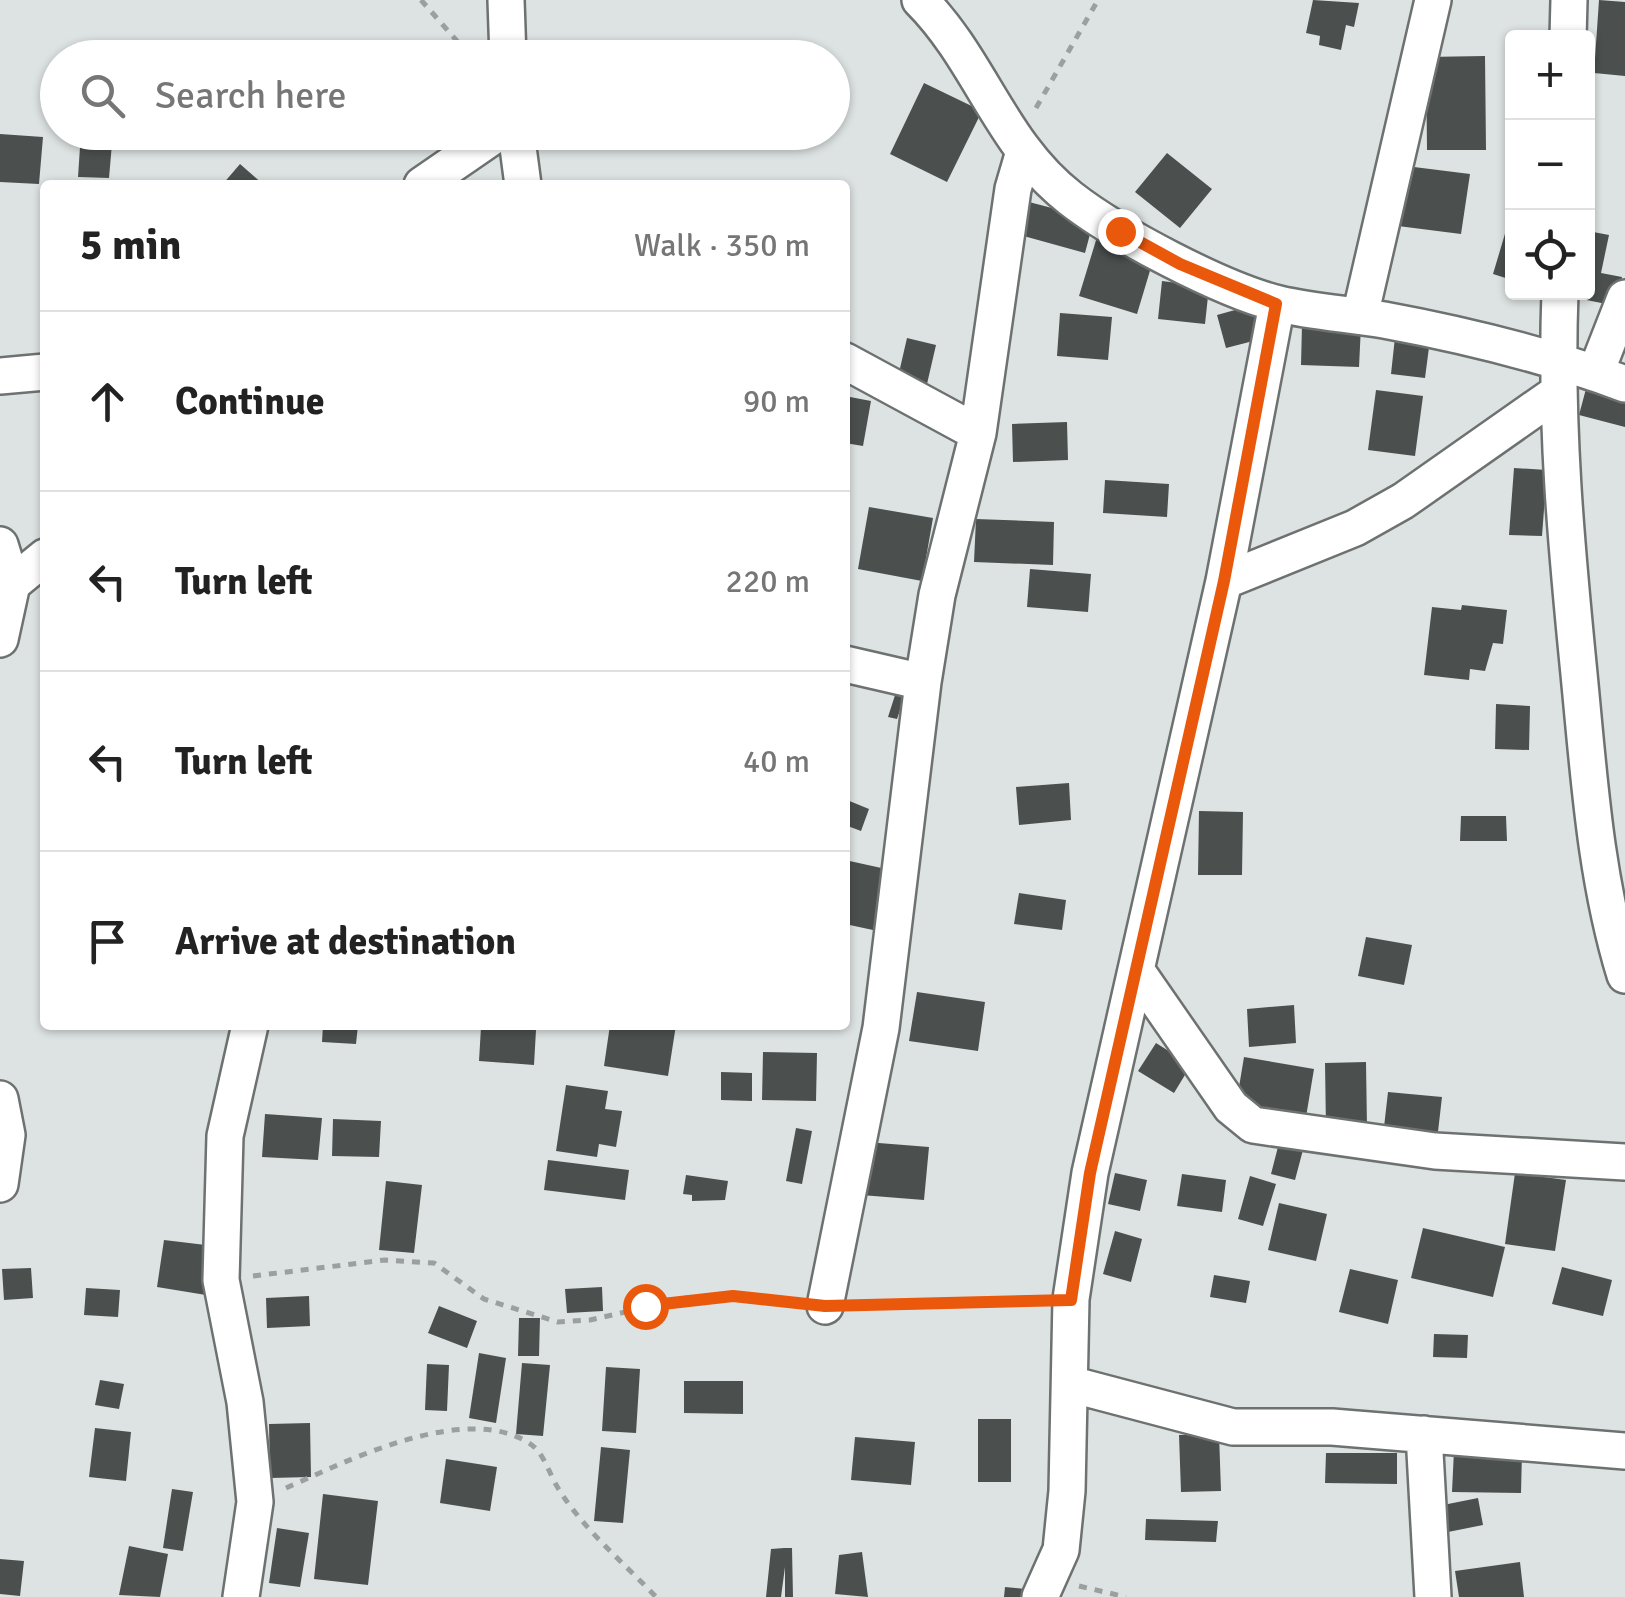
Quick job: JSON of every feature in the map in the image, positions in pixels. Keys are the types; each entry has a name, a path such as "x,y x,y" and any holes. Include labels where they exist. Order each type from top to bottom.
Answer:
{"street":[{"path":"506,0 507,40"},
{"path":"920,0 954,42 1020,151 1069,198 1180,264 1276,304 1360,316 1557,377 1610,378 1625,298"},
{"path":"1360,316 1433,0"},
{"path":"1568,30 1569,0"},
{"path":"429,180 473,150"},
{"path":"518,150 522,180"},
{"path":"825,1306 881,1028 923,682 938,595 978,432 1020,151"},
{"path":"1560,300 1557,377 1562,514 1605,909 1625,975"},
{"path":"1047,1585 1067,1492 1071,1300 1090,1173 1224,581 1276,304"},
{"path":"850,364 978,432"},
{"path":"0,376 40,372"},
{"path":"1224,581 1356,528 1403,501 1557,377"},
{"path":"0,545 12,584 0,639"},
{"path":"12,584 40,561"},
{"path":"850,665 923,682"},
{"path":"1136,970 1231,1107 1253,1125 1435,1151 1625,1162"},
{"path":"241,1597 255,1502 245,1402 221,1280 226,1136 249,1030"},
{"path":"0,1099 7,1135 1,1175"},
{"path":"1070,1384 1232,1428 1332,1428 1625,1452"},
{"path":"1424,1434 1432,1597"}],"path":[{"path":"421,0 456,40"},
{"path":"1020,151 1098,0"},
{"path":"221,1280 410,1260 434,1263 484,1298 558,1322 590,1320 687,1298 733,1296 825,1306 1071,1300"},
{"path":"255,1502 359,1456 429,1436 464,1428 502,1433 530,1443 571,1508 656,1597"},
{"path":"1047,1585 1126,1597"}],"building":[{"path":"1313,0 1359,3 1354,27 1346,25 1341,50 1319,45 1320,36 1306,33"},
{"path":"1599,0 1625,2 1625,76 1595,73"},
{"path":"1485,56 1486,150 1427,150 1426,57"},
{"path":"924,83 982,111 947,182 890,154"},
{"path":"0,134 40,137 39,184 0,182"},
{"path":"80,150 111,150 109,178 78,177"},
{"path":"1167,153 1212,189 1180,228 1135,192"},
{"path":"240,164 258,180 226,180"},
{"path":"1406,166 1470,174 1461,234 1398,226"},
{"path":"1029,202 1094,219 1085,253 1020,235"},
{"path":"1595,232 1609,235 1601,273 1622,277 1616,306 1587,300 1595,300"},
{"path":"1505,234 1505,278 1493,274"},
{"path":"1097,237 1155,254 1137,314 1079,296"},
{"path":"1162,281 1209,287 1205,324 1158,319"},
{"path":"1253,305 1261,339 1226,348 1217,315"},
{"path":"1060,313 1112,317 1108,360 1057,356"},
{"path":"1302,324 1361,326 1359,367 1301,365"},
{"path":"1396,328 1431,332 1425,378 1391,374"},
{"path":"907,338 936,345 927,384 898,377"},
{"path":"1587,385 1625,395 1625,427 1579,415"},
{"path":"1376,390 1423,396 1415,456 1368,450"},
{"path":"850,397 871,401 863,446 850,444"},
{"path":"1067,422 1068,460 1013,462 1012,424"},
{"path":"1514,468 1547,470 1542,536 1509,535"},
{"path":"1105,480 1169,484 1167,517 1103,513"},
{"path":"869,507 933,518 922,581 858,569"},
{"path":"976,519 1054,522 1053,565 974,562"},
{"path":"1030,569 1091,574 1088,612 1027,607"},
{"path":"1462,605 1507,610 1503,644 1493,643 1485,671 1470,669 1469,680 1424,675 1432,607 1461,610"},
{"path":"896,692 905,695 897,719 888,717"},
{"path":"1496,704 1530,706 1529,750 1495,749"},
{"path":"1069,783 1071,820 1019,825 1016,787"},
{"path":"850,801 869,809 861,831 850,827"},
{"path":"1199,811 1243,812 1242,875 1198,875"},
{"path":"1461,816 1506,816 1507,841 1460,841"},
{"path":"850,861 886,869 873,930 850,925"},
{"path":"1019,893 1066,900 1062,930 1014,924"},
{"path":"1366,937 1412,945 1404,985 1358,976"},
{"path":"917,992 985,1002 978,1051 909,1041"},
{"path":"1294,1005 1296,1043 1249,1047 1247,1009"},
{"path":"323,1030 357,1030 356,1044 322,1042"},
{"path":"481,1030 536,1030 534,1065 479,1061"},
{"path":"609,1030 675,1030 668,1076 604,1066"},
{"path":"1156,1043 1191,1065 1174,1093 1138,1071"},
{"path":"763,1052 817,1053 816,1101 762,1100"},
{"path":"1244,1057 1314,1069 1306,1117 1236,1105"},
{"path":"1366,1062 1367,1128 1326,1129 1325,1063"},
{"path":"721,1072 752,1073 752,1101 721,1100"},
{"path":"566,1085 608,1091 605,1109 622,1111 616,1147 599,1144 597,1157 556,1151"},
{"path":"1388,1092 1442,1097 1436,1149 1383,1136"},
{"path":"265,1114 322,1118 318,1160 262,1157"},
{"path":"333,1119 381,1121 379,1157 332,1156"},
{"path":"796,1128 812,1131 802,1184 786,1181"},
{"path":"1280,1139 1304,1146 1295,1180 1271,1174"},
{"path":"866,1142 929,1147 924,1200 861,1195"},
{"path":"548,1160 629,1170 625,1200 544,1190"},
{"path":"1115,1173 1147,1180 1140,1211 1108,1204"},
{"path":"1515,1173 1566,1180 1555,1251 1505,1244"},
{"path":"1182,1174 1226,1180 1222,1212 1177,1206"},
{"path":"686,1175 728,1181 725,1200 692,1201 692,1195 683,1194"},
{"path":"1250,1176 1276,1184 1263,1226 1238,1219"},
{"path":"386,1181 422,1185 414,1253 379,1250"},
{"path":"1279,1203 1327,1214 1316,1261 1268,1250"},
{"path":"1423,1228 1505,1247 1493,1297 1411,1278"},
{"path":"1115,1231 1142,1239 1131,1282 1103,1274"},
{"path":"164,1240 214,1246 206,1295 157,1287"},
{"path":"1562,1267 1612,1280 1603,1316 1552,1304"},
{"path":"31,1268 33,1298 4,1300 2,1269"},
{"path":"1350,1269 1398,1280 1388,1324 1339,1312"},
{"path":"1214,1275 1250,1281 1246,1303 1210,1297"},
{"path":"602,1287 603,1311 567,1313 565,1289"},
{"path":"86,1288 120,1290 118,1317 84,1315"},
{"path":"309,1296 310,1326 267,1328 266,1298"},
{"path":"439,1306 477,1321 467,1348 428,1333"},
{"path":"519,1318 540,1318 539,1356 518,1356"},
{"path":"1434,1334 1468,1335 1467,1358 1433,1357"},
{"path":"479,1353 506,1358 496,1423 469,1418"},
{"path":"522,1363 550,1365 543,1436 516,1434"},
{"path":"427,1364 449,1365 447,1411 425,1410"},
{"path":"606,1367 640,1369 636,1433 602,1431"},
{"path":"100,1380 124,1384 119,1409 95,1405"},
{"path":"684,1381 743,1381 743,1414 684,1413"},
{"path":"978,1419 1011,1419 1011,1482 978,1482"},
{"path":"310,1423 311,1477 270,1478 269,1424"},
{"path":"95,1428 131,1432 126,1481 89,1477"},
{"path":"1219,1434 1221,1491 1181,1492 1179,1435"},
{"path":"855,1437 915,1442 911,1485 851,1480"},
{"path":"601,1447 630,1450 623,1523 594,1521"},
{"path":"1454,1450 1522,1452 1521,1493 1452,1492"},
{"path":"1326,1453 1397,1453 1397,1484 1325,1483"},
{"path":"446,1459 497,1467 490,1511 440,1503"},
{"path":"172,1489 193,1492 183,1551 163,1548"},
{"path":"323,1494 378,1501 368,1585 314,1579"},
{"path":"1478,1498 1483,1525 1438,1534 1433,1507"},
{"path":"1146,1519 1218,1521 1216,1542 1145,1540"},
{"path":"277,1528 309,1533 300,1587 269,1583"},
{"path":"129,1546 168,1554 160,1597 119,1595"},
{"path":"792,1548 793,1597 785,1597 785,1567 781,1597 766,1597 771,1549"},
{"path":"862,1552 868,1597 835,1594 839,1555"},
{"path":"0,1559 24,1561 20,1596 0,1594"},
{"path":"1520,1562 1524,1597 1459,1597 1455,1571"},
{"path":"1005,1587 1025,1589 1024,1597 1004,1597"}],"route":[{"path":"645,1306 687,1298 733,1296 825,1306 1071,1300 1090,1173 1224,581 1276,304 1180,264 1120,231"}]}
